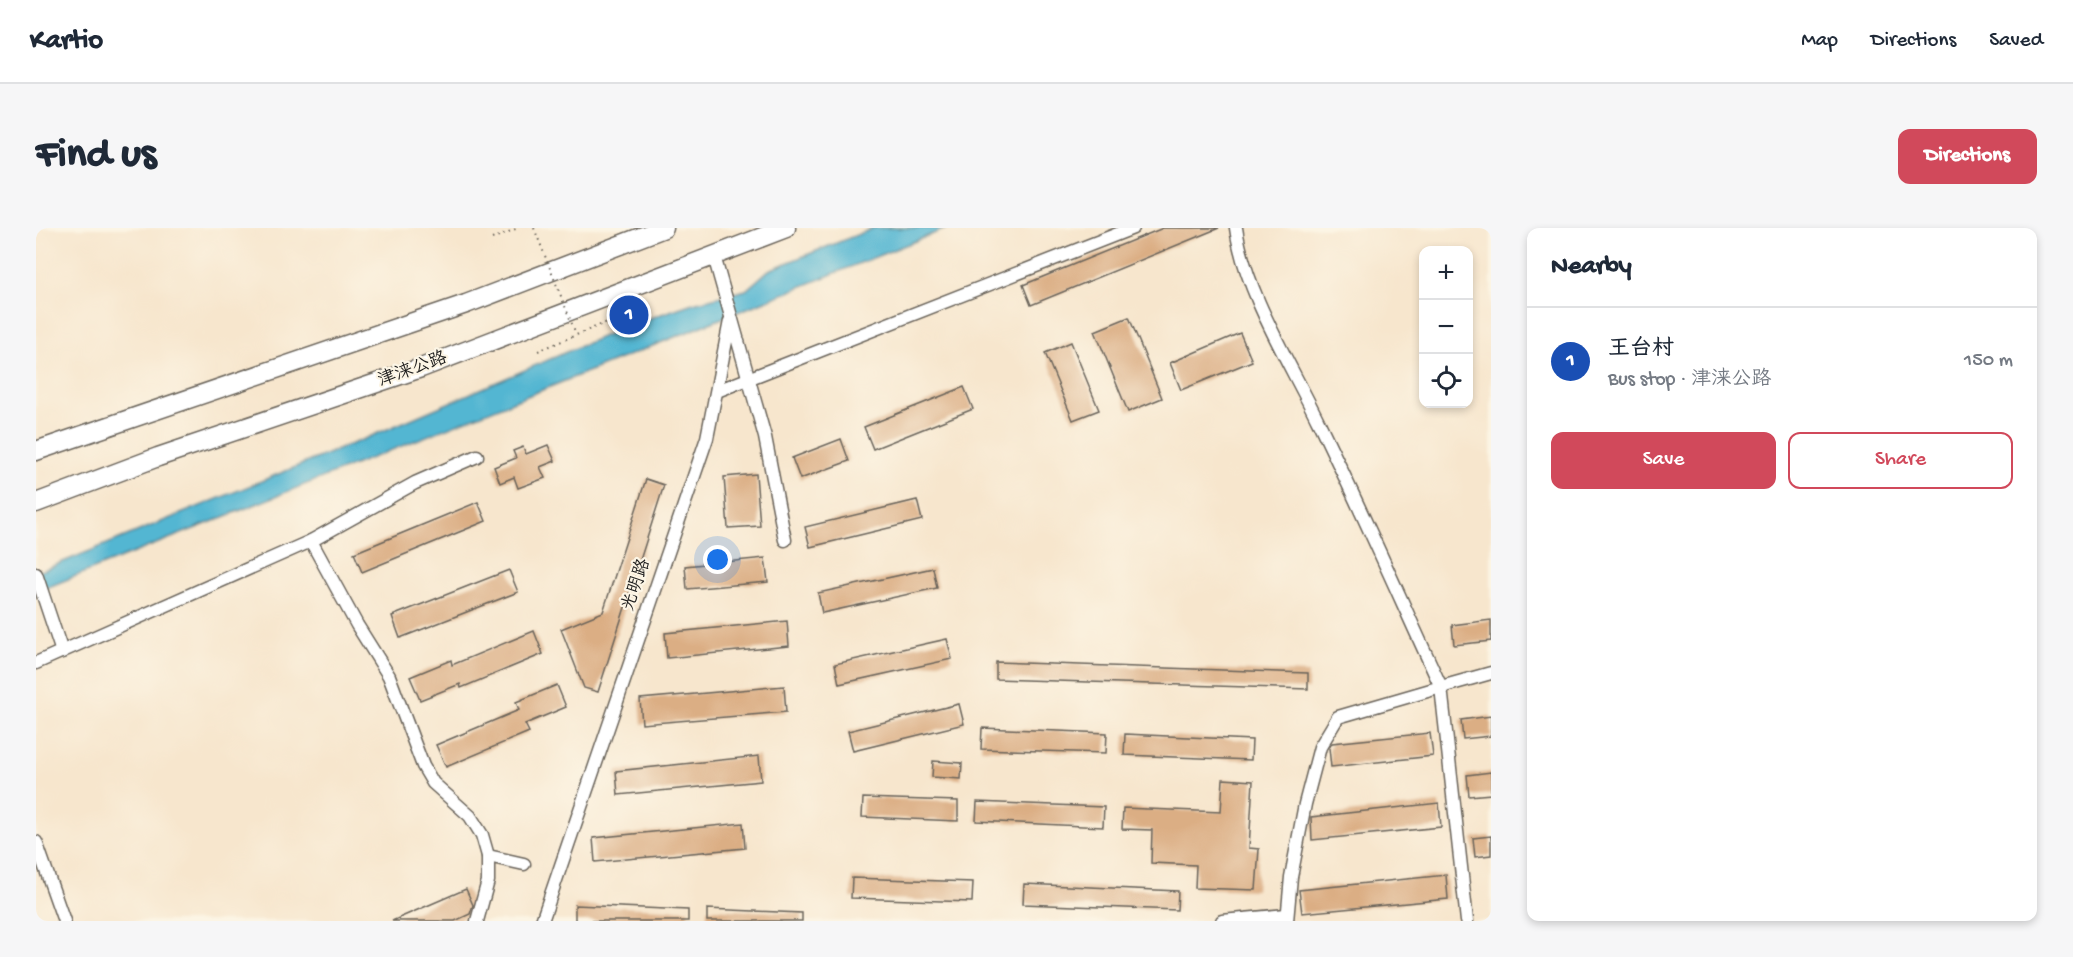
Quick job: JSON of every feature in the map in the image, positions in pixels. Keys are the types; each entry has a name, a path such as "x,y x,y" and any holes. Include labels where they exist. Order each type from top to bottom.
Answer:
{"highway":[{"path":"36,451 466,304 664,228"},
{"name":"津涞公路","path":"36,503 158,457 421,368 786,228"}],"street":[{"path":"717,391 1133,228"},
{"path":"1236,228 1239,246 1252,281 1289,366 1318,420 1441,687 1467,921"},
{"name":"光明路","path":"542,921 707,438 730,321 714,256"},
{"path":"730,321 765,437 785,540"},
{"path":"36,663 311,541 415,483 477,456"},
{"path":"311,541 357,625 389,676 423,766 434,783 470,816 482,835 488,856 488,881 477,921"},
{"path":"36,574 62,652"},
{"path":"1222,921 1287,918 1291,877 1314,770 1320,747 1338,717 1491,673"},
{"path":"36,842 64,921"},
{"path":"488,856 524,864"}],"path":[{"path":"492,239 518,228"},
{"path":"534,228 576,334"},
{"path":"538,351 616,318"}],"water":[{"path":"874,228 948,228 36,592 36,573 369,437 627,326 693,303 746,290 769,270"}],"building":[{"path":"1163,228 1219,228 1031,305 1023,285"},
{"path":"1129,317 1162,398 1128,412 1095,331"},
{"path":"1240,333 1252,361 1181,390 1170,363"},
{"path":"1071,342 1099,410 1073,420 1045,353"},
{"path":"964,387 973,409 873,449 864,427"},
{"path":"841,439 849,461 800,479 792,458"},
{"path":"548,445 555,461 540,467 545,478 518,488 514,477 500,483 494,467 516,458 513,451 523,447 526,454"},
{"path":"756,474 760,526 728,528 724,477"},
{"path":"646,479 664,485 598,692 584,688 561,629 603,612"},
{"path":"917,500 922,520 810,547 805,527"},
{"path":"478,502 486,521 362,572 354,553"},
{"path":"765,558 768,582 687,589 685,566"},
{"path":"933,568 937,588 822,613 818,593"},
{"path":"509,570 518,592 400,638 392,616"},
{"path":"1491,620 1491,641 1454,645 1452,625"},
{"path":"787,621 789,646 667,658 665,633"},
{"path":"534,631 543,654 461,688 460,684 420,700 410,677 451,660 452,665"},
{"path":"947,639 952,659 839,684 835,664"},
{"path":"996,662 1308,673 1308,689 996,679"},
{"path":"557,685 566,707 525,724 529,732 446,767 436,745 519,710 516,702"},
{"path":"784,686 786,712 642,724 640,699"},
{"path":"959,704 964,724 853,751 848,731"},
{"path":"1491,716 1491,736 1463,739 1461,720"},
{"path":"982,728 1107,733 1106,753 981,749"},
{"path":"1430,733 1433,756 1331,767 1329,748 1332,743"},
{"path":"1125,734 1252,740 1251,760 1124,755"},
{"path":"759,756 761,781 618,795 616,771"},
{"path":"933,761 962,763 961,779 932,777"},
{"path":"1491,772 1491,794 1469,796 1467,775"},
{"path":"1223,779 1253,781 1249,848 1259,849 1256,890 1195,888 1196,865 1151,863 1152,830 1122,829 1123,808 1221,812"},
{"path":"863,798 958,801 958,821 862,817"},
{"path":"977,802 1104,807 1103,827 976,821"},
{"path":"1439,803 1441,827 1312,840 1311,817"},
{"path":"743,823 745,848 595,862 593,838"},
{"path":"1491,836 1491,855 1475,857 1473,838"},
{"path":"1446,875 1448,899 1302,913 1299,890"},
{"path":"852,878 973,882 972,902 851,898"},
{"path":"1024,884 1178,891 1177,910 1023,904"},
{"path":"466,889 473,905 470,914 455,921 392,921"},
{"path":"575,905 688,910 688,921 575,921"},
{"path":"707,909 802,913 802,921 707,921"}],"place":[{"name":"王台村","path":"629,315"}]}
